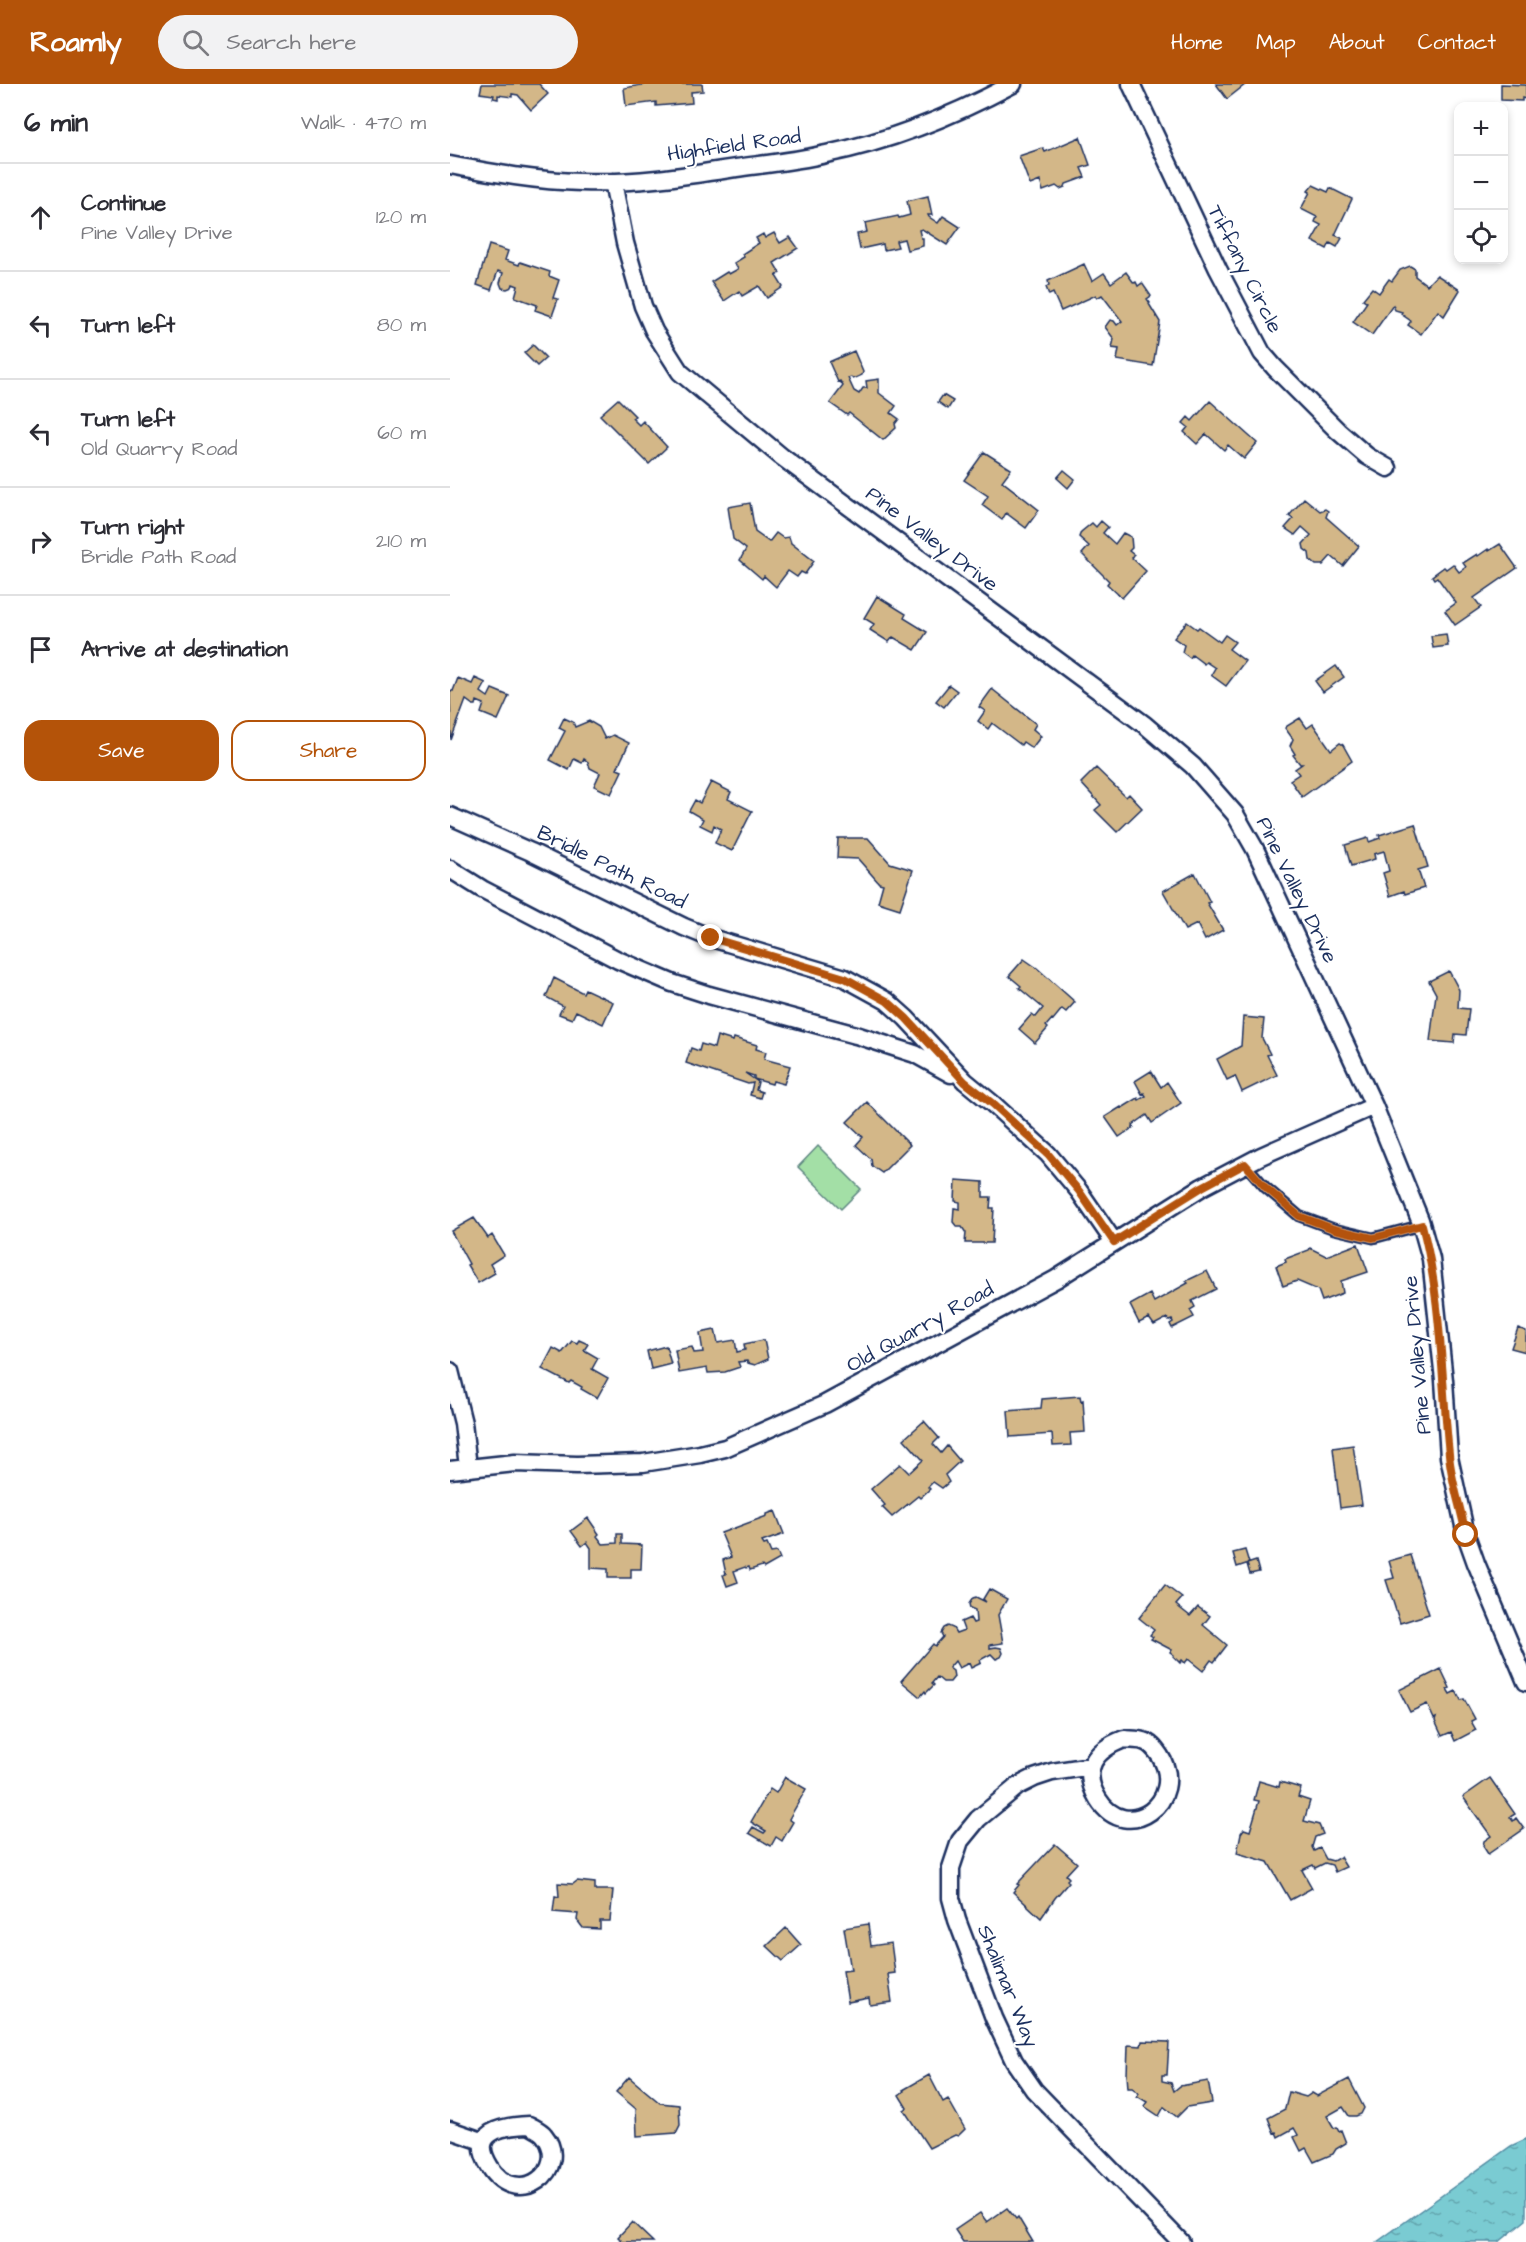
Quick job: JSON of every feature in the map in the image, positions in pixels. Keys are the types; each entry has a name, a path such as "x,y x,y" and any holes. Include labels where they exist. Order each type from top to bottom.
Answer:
{"street":[{"name":"Highfield Road","path":"450,165 502,174 579,182 682,177 826,154 892,136 974,105 1013,84"},
{"name":"Tiffany Circle","path":"1131,84 1218,269 1262,353 1338,431 1367,456 1388,468"},
{"name":"Pine Valley Drive","path":"613,182 625,243 643,306 654,331 681,372 782,457 1145,725 1192,766 1235,814 1255,849 1374,1106 1422,1225 1431,1259 1444,1380 1449,1456 1464,1524 1476,1563 1526,1682"},
{"name":"Bridle Path Road","path":"450,816 531,852 684,927 711,938 845,978 867,988 887,1001 906,1018 965,1082"},
{"name":"Bridle Path Road","path":"450,869 482,889 618,960 672,983 915,1054 965,1082 1048,1154 1079,1191 1114,1242"},
{"name":"Old Quarry Road","path":"450,1470 515,1463 577,1465 643,1463 725,1448 825,1404 1056,1279 1202,1187 1245,1164 1374,1106"},
{"path":"450,1371 464,1423 468,1467"},
{"path":"1124,1739 1142,1741 1156,1750 1165,1764 1167,1785 1164,1796 1150,1812 1140,1817 1127,1820 1112,1814 1104,1809 1093,1791 1089,1772 1091,1766 1097,1754 1115,1743 1124,1739"},
{"name":"Shalimar Way","path":"1091,1766 1052,1772 1034,1778 1018,1786 978,1819 960,1840 951,1868 951,1898 994,2019 1014,2061 1034,2090 1181,2242"},
{"path":"450,2130 482,2141"}],"lane":[{"path":"1245,1164 1265,1187 1299,1216 1334,1229 1373,1238 1422,1225"}],"green space":[{"path":"818,1146 861,1189 841,1209 798,1167"}],"water":[{"path":"1526,2139 1526,2220 1499,2242 1377,2242 1511,2146"}],"building":[{"path":"482,84 539,84 548,94 531,110 518,95 512,94 512,97 498,95 498,99 493,98 494,95 480,93"},
{"path":"647,84 702,84 703,91 691,92 692,103 656,106 656,102 626,106 624,88"},
{"path":"1216,84 1246,84 1227,99"},
{"path":"1501,84 1526,85 1526,99 1522,98 1522,101 1501,100"},
{"path":"1080,137 1090,165 1081,168 1085,177 1066,184 1060,189 1056,186 1043,191 1040,181 1030,185 1019,156 1043,148 1045,152"},
{"path":"1313,185 1328,192 1330,188 1352,199 1335,235 1342,238 1337,247 1330,243 1327,249 1312,241 1321,225 1315,222 1317,217 1301,209"},
{"path":"928,196 932,215 928,215 929,217 938,223 943,216 960,227 947,245 922,229 919,230 923,238 923,246 907,250 904,239 896,241 898,247 884,250 883,244 860,249 857,234 867,232 865,223 910,215 907,201"},
{"path":"774,233 780,243 790,237 798,248 774,263 780,273 776,276 783,287 767,298 759,286 742,296 739,291 724,301 711,282 727,272 729,274 738,269 734,263 744,257 742,254 759,243 756,238 763,234 765,238"},
{"path":"489,245 508,251 505,260 519,265 520,262 550,272 549,276 559,280 553,298 558,299 552,316 535,310 537,305 515,297 518,286 513,284 507,289 502,288 500,283 503,273 498,271 491,290 477,285"},
{"path":"1084,264 1092,281 1104,273 1111,283 1126,272 1138,286 1142,283 1151,296 1147,299 1160,322 1153,366 1117,360 1119,349 1112,348 1114,339 1105,327 1110,320 1117,325 1122,321 1102,295 1097,298 1096,295 1061,311 1053,293 1049,295 1046,287 1049,285 1048,281"},
{"path":"1410,266 1415,269 1415,276 1427,285 1437,275 1460,290 1444,316 1438,311 1421,334 1408,325 1411,321 1401,314 1402,312 1395,310 1393,305 1372,335 1353,322 1367,302 1363,299 1372,288 1379,293 1389,279 1392,281 1400,270"},
{"path":"533,345 546,358 537,366 524,353"},
{"path":"854,351 863,372 862,375 853,379 848,378 854,391 859,394 863,388 867,388 866,381 879,379 879,393 896,406 891,413 899,419 895,424 896,428 883,440 849,413 847,415 830,403 843,386 840,381 838,382 829,362"},
{"path":"943,395 953,401 948,409 938,402"},
{"path":"618,399 635,416 632,418 639,425 643,421 667,447 649,464 600,415"},
{"path":"1210,401 1257,443 1244,459 1228,445 1224,450 1206,434 1197,444 1184,432 1188,427 1183,423 1188,417 1192,421"},
{"path":"984,452 1011,469 1002,481 1039,510 1026,528 1006,513 1002,520 982,505 988,496 964,480"},
{"path":"1064,470 1075,479 1068,488 1057,478"},
{"path":"1304,498 1320,511 1325,509 1328,511 1326,517 1359,546 1343,566 1331,556 1323,565 1316,565 1310,560 1309,553 1304,549 1303,544 1311,535 1302,527 1295,535 1285,528 1293,519 1289,516"},
{"path":"750,503 755,532 769,542 776,533 783,538 789,537 791,543 814,561 805,574 801,572 797,577 788,571 776,587 764,576 762,579 740,560 746,549 733,539 728,507"},
{"path":"1101,521 1108,527 1103,533 1115,544 1123,533 1131,537 1132,548 1129,551 1134,555 1132,558 1146,571 1122,598 1107,584 1109,581 1082,554 1089,546 1079,537 1081,532 1092,523 1096,527"},
{"path":"1500,544 1517,568 1474,598 1481,607 1455,625 1445,611 1456,603 1437,577 1434,579 1432,576 1444,567 1446,569 1453,564 1459,572 1466,567 1463,563"},
{"path":"877,596 906,614 904,618 927,632 915,650 893,637 889,642 870,630 874,624 864,618"},
{"path":"1187,622 1197,629 1199,627 1220,642 1225,635 1235,642 1229,649 1245,661 1226,686 1211,675 1215,668 1206,662 1204,664 1192,655 1190,658 1182,652 1184,645 1174,638"},
{"path":"1446,634 1448,646 1433,648 1431,636"},
{"path":"1336,666 1344,677 1323,692 1315,681"},
{"path":"458,678 472,684 475,678 486,683 481,692 488,697 492,689 509,696 498,720 481,713 484,704 477,701 476,705 473,705 466,700 451,740 450,690 453,691"},
{"path":"949,685 957,691 944,707 936,701"},
{"path":"992,689 1036,724 1033,729 1041,736 1032,748 1023,742 1021,745 992,723 988,729 978,721 985,711 979,707"},
{"path":"564,718 573,722 575,727 589,721 599,727 605,739 613,735 629,743 617,769 622,771 611,794 594,786 600,773 590,768 584,759 582,763 574,759 569,770 550,760 565,731 559,728"},
{"path":"1300,718 1307,728 1313,724 1331,750 1340,743 1343,745 1352,761 1302,797 1290,780 1299,774 1295,769 1302,764 1293,755 1295,754 1290,746 1293,739 1285,728"},
{"path":"1096,768 1126,797 1129,794 1142,808 1117,832 1095,810 1101,805 1081,783"},
{"path":"711,782 731,792 728,799 752,811 732,851 715,843 721,829 714,825 712,831 700,825 703,819 689,811 695,800 700,803"},
{"path":"1415,824 1428,867 1418,870 1424,888 1390,896 1383,873 1389,871 1384,851 1374,854 1375,859 1351,866 1345,845 1368,838 1369,842 1380,838 1379,835"},
{"path":"838,838 868,838 890,863 913,870 900,909 878,902 883,884 879,883 858,859 837,858"},
{"path":"1195,873 1210,902 1207,903 1223,930 1205,940 1197,924 1185,930 1163,891"},
{"path":"1024,959 1075,1002 1066,1012 1062,1009 1052,1019 1046,1026 1048,1028 1035,1043 1019,1029 1032,1014 1036,1017 1043,1008 1019,988 1021,986 1009,976"},
{"path":"1449,971 1459,990 1458,1008 1469,1009 1466,1035 1455,1034 1454,1043 1430,1041 1436,994 1429,981"},
{"path":"554,978 583,993 585,989 613,1002 603,1024 576,1011 572,1019 559,1014 563,1006 546,997"},
{"path":"1243,1017 1264,1019 1262,1038 1277,1075 1242,1092 1235,1076 1227,1080 1217,1059 1241,1046"},
{"path":"717,1036 757,1045 756,1049 766,1052 764,1059 790,1066 784,1084 773,1081 772,1084 754,1079 754,1076 745,1073 758,1082 756,1090 762,1092 760,1098 750,1095 753,1083 748,1084 686,1063 691,1048 699,1051 701,1044 714,1048"},
{"path":"1151,1071 1161,1087 1167,1082 1181,1103 1152,1123 1147,1115 1119,1137 1105,1117 1138,1098 1139,1100 1146,1096 1142,1094 1135,1081"},
{"path":"867,1102 910,1145 882,1173 872,1166 871,1159 856,1145 863,1137 847,1122"},
{"path":"956,1180 983,1182 983,1197 991,1197 990,1208 994,1208 992,1243 965,1243 966,1233 962,1227 957,1227 953,1222 954,1208 960,1209 960,1202 955,1201"},
{"path":"474,1218 488,1238 492,1235 504,1255 490,1264 495,1273 478,1283 451,1231"},
{"path":"1358,1244 1368,1272 1341,1281 1343,1293 1322,1301 1318,1290 1297,1281 1283,1286 1276,1266 1286,1262 1285,1259 1310,1248 1326,1256"},
{"path":"1207,1271 1216,1289 1192,1301 1195,1307 1190,1310 1194,1317 1172,1328 1170,1324 1172,1320 1169,1321 1167,1318 1154,1325 1149,1318 1139,1323 1130,1305 1150,1294 1154,1302 1188,1283 1186,1281"},
{"path":"1518,1328 1526,1331 1526,1352 1511,1348"},
{"path":"715,1330 718,1343 735,1340 737,1352 745,1350 744,1344 764,1340 768,1359 755,1365 747,1361 738,1362 740,1367 725,1372 708,1373 707,1368 679,1373 675,1350 692,1347 694,1353 703,1352 700,1333"},
{"path":"579,1340 588,1344 584,1350 598,1358 592,1369 608,1378 597,1398 571,1381 569,1383 542,1369 553,1348 562,1353 572,1341 577,1343"},
{"path":"666,1346 671,1364 651,1369 647,1351"},
{"path":"1080,1396 1081,1401 1083,1400 1085,1432 1070,1433 1071,1445 1053,1446 1052,1434 1010,1437 1008,1411 1041,1408 1042,1399"},
{"path":"924,1421 939,1438 933,1444 941,1453 947,1446 960,1461 945,1475 949,1482 942,1488 933,1482 928,1487 930,1489 920,1498 918,1496 892,1517 882,1507 885,1505 871,1489 900,1464 909,1473 923,1460 904,1439"},
{"path":"1353,1445 1362,1505 1340,1508 1333,1448"},
{"path":"775,1511 784,1534 762,1542 764,1545 767,1544 771,1553 777,1552 780,1559 764,1568 762,1566 750,1570 749,1567 745,1567 734,1571 738,1582 727,1586 723,1575 726,1574 723,1560 731,1557 721,1533"},
{"path":"588,1518 603,1544 617,1543 617,1534 622,1534 622,1544 642,1545 641,1569 631,1569 631,1578 608,1578 608,1569 591,1568 591,1548 587,1542 582,1546 571,1531"},
{"path":"1245,1550 1249,1563 1237,1567 1233,1553"},
{"path":"1410,1555 1429,1614 1400,1623 1386,1580 1394,1578 1389,1561"},
{"path":"1256,1561 1259,1572 1250,1574 1247,1564"},
{"path":"1165,1585 1182,1598 1176,1605 1190,1616 1198,1607 1210,1616 1203,1625 1227,1645 1214,1662 1211,1660 1203,1671 1188,1659 1185,1663 1182,1660 1180,1663 1170,1652 1172,1650 1151,1639 1153,1637 1150,1635 1154,1630 1139,1618"},
{"path":"989,1589 1007,1599 998,1615 1003,1643 990,1645 990,1648 1001,1648 1003,1653 1001,1657 996,1659 991,1654 971,1668 969,1663 959,1668 955,1661 949,1668 953,1671 954,1677 950,1682 943,1682 937,1677 932,1683 934,1685 920,1697 901,1681 933,1644 935,1646 943,1637 941,1633 944,1628 948,1626 953,1628 956,1633 964,1630 961,1622 970,1618 973,1623 976,1622 975,1610 970,1608 969,1604 976,1597 986,1602 983,1599"},
{"path":"1441,1669 1450,1688 1447,1689 1450,1694 1456,1691 1461,1700 1464,1699 1475,1719 1471,1721 1476,1730 1455,1741 1451,1732 1442,1736 1435,1721 1436,1718 1434,1719 1427,1704 1410,1712 1399,1690"},
{"path":"785,1777 806,1789 789,1819 793,1822 782,1841 776,1837 771,1846 749,1833 753,1827 764,1833 766,1831 751,1822 770,1789 776,1793"},
{"path":"1490,1778 1515,1814 1510,1817 1513,1821 1516,1818 1524,1829 1488,1854 1483,1846 1484,1841 1491,1836 1463,1797"},
{"path":"1259,1781 1279,1787 1280,1782 1301,1788 1298,1797 1310,1801 1304,1821 1319,1825 1323,1834 1315,1837 1312,1847 1314,1851 1320,1848 1326,1859 1333,1861 1340,1857 1346,1867 1335,1872 1332,1865 1325,1863 1315,1868 1313,1865 1302,1870 1312,1888 1290,1900 1268,1862 1237,1853 1241,1833 1244,1829 1250,1831 1259,1801 1254,1800"},
{"path":"1055,1844 1077,1863 1066,1875 1069,1882 1041,1918 1013,1892 1019,1885 1017,1884"},
{"path":"577,1881 595,1883 595,1890 613,1890 610,1921 600,1921 600,1929 583,1928 577,1920 578,1914 553,1912 555,1896 559,1897 558,1883 573,1884"},
{"path":"868,1924 871,1946 891,1943 895,1973 888,1974 892,2002 870,2005 869,1998 848,2002 843,1971 851,1970 844,1928"},
{"path":"786,1928 801,1945 783,1961 767,1946"},
{"path":"1142,2041 1169,2042 1167,2075 1162,2075 1162,2081 1171,2083 1174,2091 1180,2086 1208,2081 1212,2103 1187,2107 1177,2117 1164,2107 1159,2116 1144,2106 1147,2102 1137,2096 1139,2093 1128,2088 1127,2075 1128,2045 1141,2046"},
{"path":"929,2075 943,2102 948,2099 965,2129 958,2136 955,2135 929,2148 904,2110 907,2108 899,2095 903,2090"},
{"path":"629,2077 660,2103 679,2105 680,2125 676,2133 637,2136 636,2109 616,2092"},
{"path":"1349,2079 1364,2108 1361,2114 1356,2116 1349,2116 1343,2107 1327,2116 1334,2128 1341,2130 1346,2143 1336,2149 1333,2154 1314,2162 1306,2148 1301,2151 1294,2137 1298,2135 1294,2128 1278,2137 1276,2132 1274,2133 1268,2118 1285,2109 1289,2092 1306,2097 1312,2093 1317,2096"},
{"path":"1007,2208 1016,2219 1018,2217 1033,2242 963,2242 955,2230 980,2213 987,2222"},
{"path":"632,2222 653,2242 619,2242 621,2240 618,2237"}],"route":[{"path":"711,938 845,978 887,1001 906,1018 965,1082 1048,1154 1079,1191 1114,1242 1202,1187 1245,1164 1265,1187 1299,1216 1334,1229 1373,1238 1422,1225 1431,1259 1444,1380 1449,1456 1466,1535"}]}
